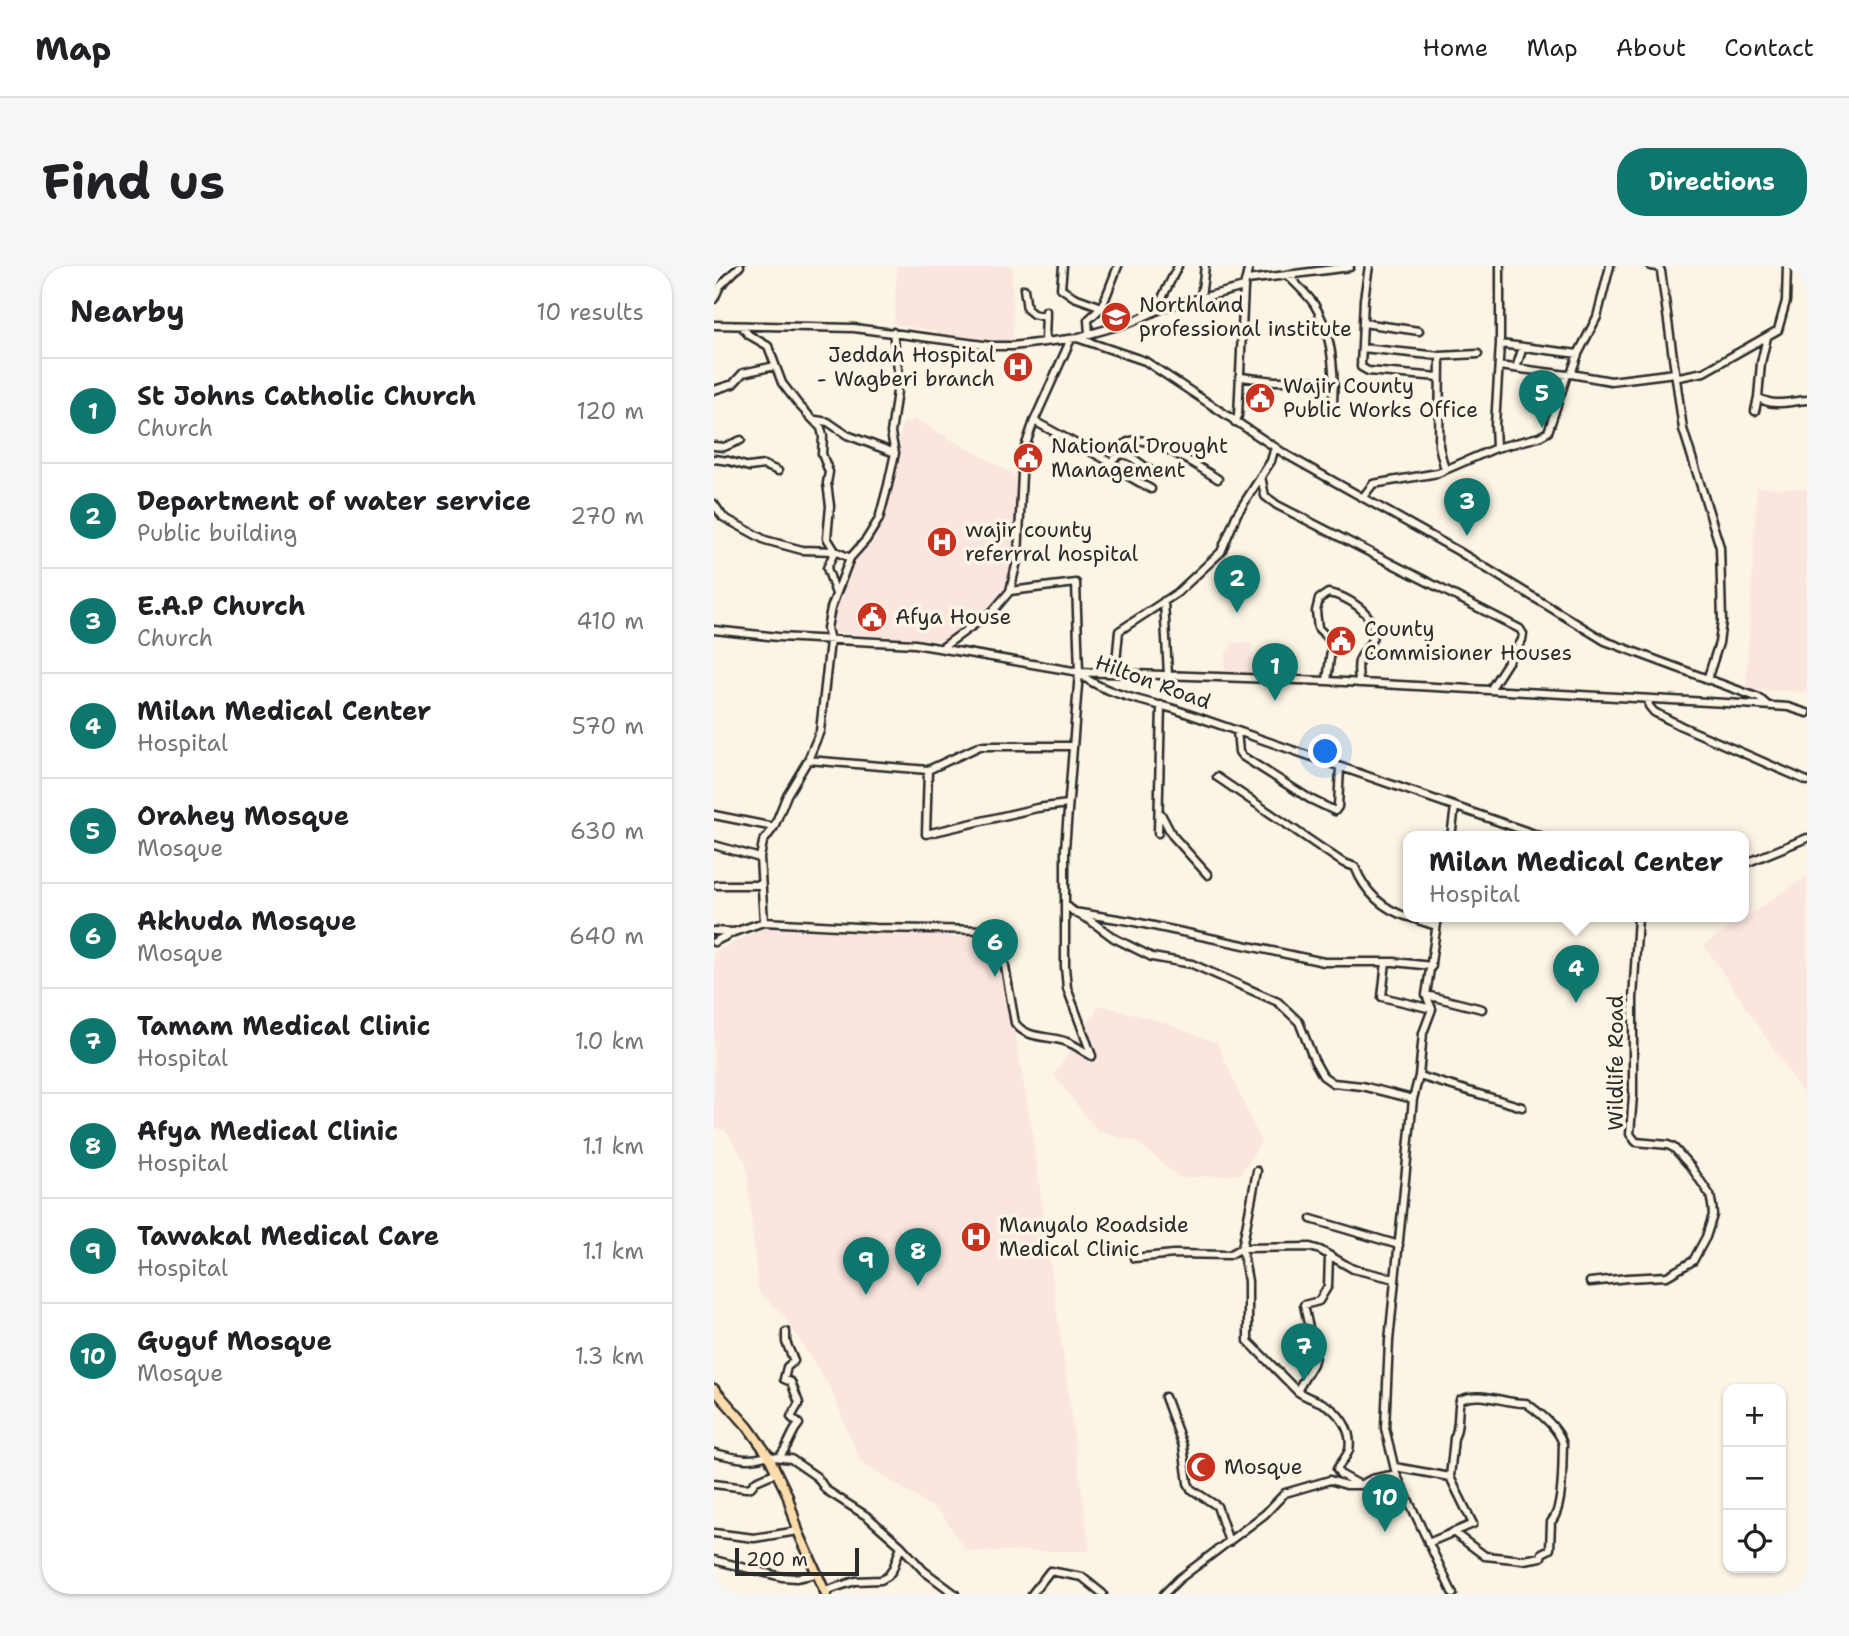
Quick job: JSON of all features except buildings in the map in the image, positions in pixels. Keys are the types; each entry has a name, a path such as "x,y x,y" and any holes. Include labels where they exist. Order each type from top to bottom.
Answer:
{"main road":[{"path":"715,1390 768,1454 826,1593"}],"street":[{"path":"714,299 720,286 740,266"},
{"path":"1063,266 1060,288 1074,297 1102,307"},
{"path":"1089,334 1088,320 1102,307 1118,266"},
{"path":"1162,309 1162,298 1178,266"},
{"path":"1201,297 1205,266"},
{"path":"1235,422 1238,416 1241,377 1245,283 1249,266"},
{"path":"1369,266 1361,367 1368,371 1439,377"},
{"path":"1496,448 1500,266"},
{"path":"1363,497 1373,484 1445,470 1496,448 1539,437 1548,432 1569,374 1597,317 1610,266"},
{"path":"1651,266 1658,267 1661,271 1683,429 1720,547 1722,621 1719,643 1707,680"},
{"path":"1499,366 1611,381 1675,373 1679,377 1704,372 1778,330 1783,316 1787,266"},
{"path":"714,325 836,327 990,346 1012,346 1089,334 1245,283 1350,267"},
{"path":"1287,275 1313,303 1321,320 1333,359 1333,403"},
{"path":"1024,289 1027,309 1033,314 1046,314 1045,342"},
{"path":"1363,323 1419,331"},
{"path":"741,326 749,335 768,345 782,383 798,404 818,423 823,436 822,454 829,472 827,538 835,551"},
{"path":"714,942 764,922 760,858 763,842 774,827 787,795 808,760 820,731 830,641 827,628 850,558 879,519 895,453 891,433 899,376 893,332"},
{"path":"1755,411 1760,363 1768,337"},
{"path":"942,648 993,611 1010,591 1018,557 1023,453 1034,421 1074,338"},
{"path":"1074,338 1152,365 1285,454 1468,557 1605,641 1759,698 1767,705"},
{"path":"1500,344 1578,354"},
{"path":"1516,368 1523,347"},
{"path":"1362,348 1440,356 1478,354"},
{"path":"1440,356 1438,446 1445,470"},
{"path":"714,390 733,384 743,373 775,366"},
{"path":"1241,377 1273,381 1317,381 1334,387"},
{"path":"1758,397 1781,404 1807,400"},
{"path":"814,420 828,422 847,435 895,453"},
{"path":"1034,421 1110,462 1151,489"},
{"path":"714,446 724,447 741,440"},
{"path":"1121,454 1121,448 1126,443 1140,440 1172,451 1218,480"},
{"path":"1115,673 1116,639 1119,631 1190,582 1221,552 1237,514 1271,461 1275,447"},
{"path":"1110,462 1121,454 1130,456 1151,471"},
{"path":"1271,461 1285,454"},
{"path":"714,459 749,467 764,466 778,471"},
{"path":"1261,476 1265,496 1276,505 1520,629 1522,640 1490,690"},
{"path":"714,503 723,517 765,540 802,550 835,551 850,558"},
{"path":"835,551 827,568 836,595"},
{"path":"1010,591 1076,583 1079,672"},
{"path":"1327,681 1332,642 1318,628 1316,611 1319,599 1328,593 1345,597 1355,604 1372,628 1372,640 1360,660 1359,683"},
{"path":"1164,601 1167,675"},
{"path":"714,630 830,641 915,644 1079,672 1327,681 1767,705 1805,712"},
{"name":"Hilton Road","path":"1079,672 1084,678 1116,692 1161,705 1525,831"},
{"name":"Hilton Road","path":"764,922 986,930 999,933 1015,1023 1031,1035 1067,1041 1092,1056 1067,988 1065,967 1065,849 1079,672"},
{"path":"1648,699 1654,712 1681,726 1807,781"},
{"path":"1158,834 1161,705"},
{"path":"1237,731 1239,752 1242,756 1310,800 1335,811 1338,807 1340,767"},
{"path":"808,760 928,770 980,746 1072,746"},
{"path":"928,770 926,834 1037,808 1068,804"},
{"path":"1217,777 1342,862 1355,867 1361,882 1382,906 1403,915"},
{"path":"1159,805 1172,835 1208,875"},
{"path":"1452,831 1455,807"},
{"path":"714,815 774,827"},
{"path":"1749,862 1807,838"},
{"path":"714,845 760,858"},
{"path":"717,885 761,885"},
{"path":"1067,906 1114,937 1152,957 1192,964 1278,1002 1299,1022 1322,1076 1333,1083 1362,1086 1413,1099"},
{"path":"1074,912 1130,921 1324,962 1387,962 1432,966"},
{"path":"1424,922 1436,926"},
{"path":"1437,922 1426,995 1432,1009 1423,1033 1419,1076 1413,1099 1395,1279 1385,1427 1395,1471 1453,1594"},
{"name":"Wildlife Road","path":"1590,1282 1667,1276 1684,1268 1693,1261 1706,1237 1713,1216 1710,1195 1674,1148 1668,1144 1636,1142 1630,1134 1638,922"},
{"path":"714,931 734,932"},
{"path":"1387,962 1382,997 1432,1009"},
{"path":"1426,995 1482,1009"},
{"path":"1419,1076 1522,1107"},
{"path":"1257,1171 1242,1248 1248,1281 1248,1341 1297,1391 1329,1409 1348,1428 1349,1452 1337,1469 1340,1474 1360,1485"},
{"path":"1311,1219 1399,1245"},
{"path":"1134,1258 1174,1254 1229,1255 1242,1248 1310,1247 1353,1269 1395,1279"},
{"path":"1297,1391 1315,1356 1304,1305 1319,1301 1328,1286 1329,1256"},
{"path":"779,1457 787,1449 792,1432 799,1424 790,1417 799,1403 797,1395 791,1382 784,1379 787,1367 794,1361 786,1342 786,1332"},
{"path":"1427,1543 1453,1532 1474,1524 1450,1478 1460,1400 1481,1396 1512,1404 1526,1403 1545,1417 1561,1438 1559,1506 1556,1517 1551,1522 1550,1549 1542,1553 1541,1557 1524,1560 1485,1556 1453,1532"},
{"path":"1165,1397 1183,1446 1188,1483 1191,1489 1217,1506 1229,1542"},
{"path":"714,1453 738,1459 756,1460 768,1454 791,1459 817,1477 827,1490 868,1517 924,1571 955,1594"},
{"path":"1164,1594 1179,1579 1265,1514 1285,1493 1330,1480 1346,1485 1360,1485 1395,1471 1450,1478"},
{"path":"714,1484 746,1488 777,1472"},
{"path":"714,1533 754,1538 798,1531"},
{"path":"826,1593 855,1581 881,1580 888,1576 901,1546"},
{"path":"714,1560 782,1577 796,1578 816,1574"},
{"path":"1032,1594 1050,1571 1083,1577 1103,1594"}],"shaded area":[{"path":"897,266 1012,266 1013,345 894,324"},
{"name":"wajir county referrral hospital","path":"915,419 1018,477 1014,560 1002,596 948,641 836,633 831,627 849,572 880,523 894,480 902,424"},
{"path":"1757,487 1807,489 1807,692 1746,690"},
{"path":"1231,643 1252,643 1251,675 1224,674 1226,651 1230,650"},
{"path":"1807,876 1807,1099 1704,945 1738,922 1749,922 1749,915"},
{"path":"768,926 998,935 1033,1138 1090,1551 966,1551 941,1513 860,1461 831,1389 785,1317 758,1291 746,1162 725,1130 714,1128 714,952"},
{"path":"1100,1005 1159,1021 1217,1043 1261,1142 1241,1174 1180,1178 1137,1142 1098,1132 1054,1075"}],"place":[{"name":"Northland professional institute","path":"1116,317"},
{"name":"Jeddah Hospital - Wagberi branch","path":"1018,367"},
{"name":"Wajir County Public Works Office","path":"1260,398"},
{"name":"Orahey Mosque","path":"1542,428"},
{"name":"National Drought Management","path":"1028,458"},
{"name":"E.A.P Church","path":"1467,536"},
{"name":"wajir county referrral hospital","path":"942,542"},
{"name":"Department of water service","path":"1237,613"},
{"name":"Afya House","path":"872,617"},
{"name":"County Commisioner Houses","path":"1341,641"},
{"name":"St Johns Catholic Church","path":"1275,701"},
{"name":"Akhuda Mosque","path":"995,977"},
{"name":"Milan Medical Center","path":"1576,1003"},
{"name":"Manyalo Roadside Medical Clinic","path":"976,1237"},
{"name":"Afya Medical Clinic","path":"918,1286"},
{"name":"Tawakal Medical Care","path":"866,1295"},
{"name":"Tamam Medical Clinic","path":"1304,1381"},
{"name":"Mosque","path":"1201,1467"},
{"name":"Guguf Mosque","path":"1385,1532"}]}
